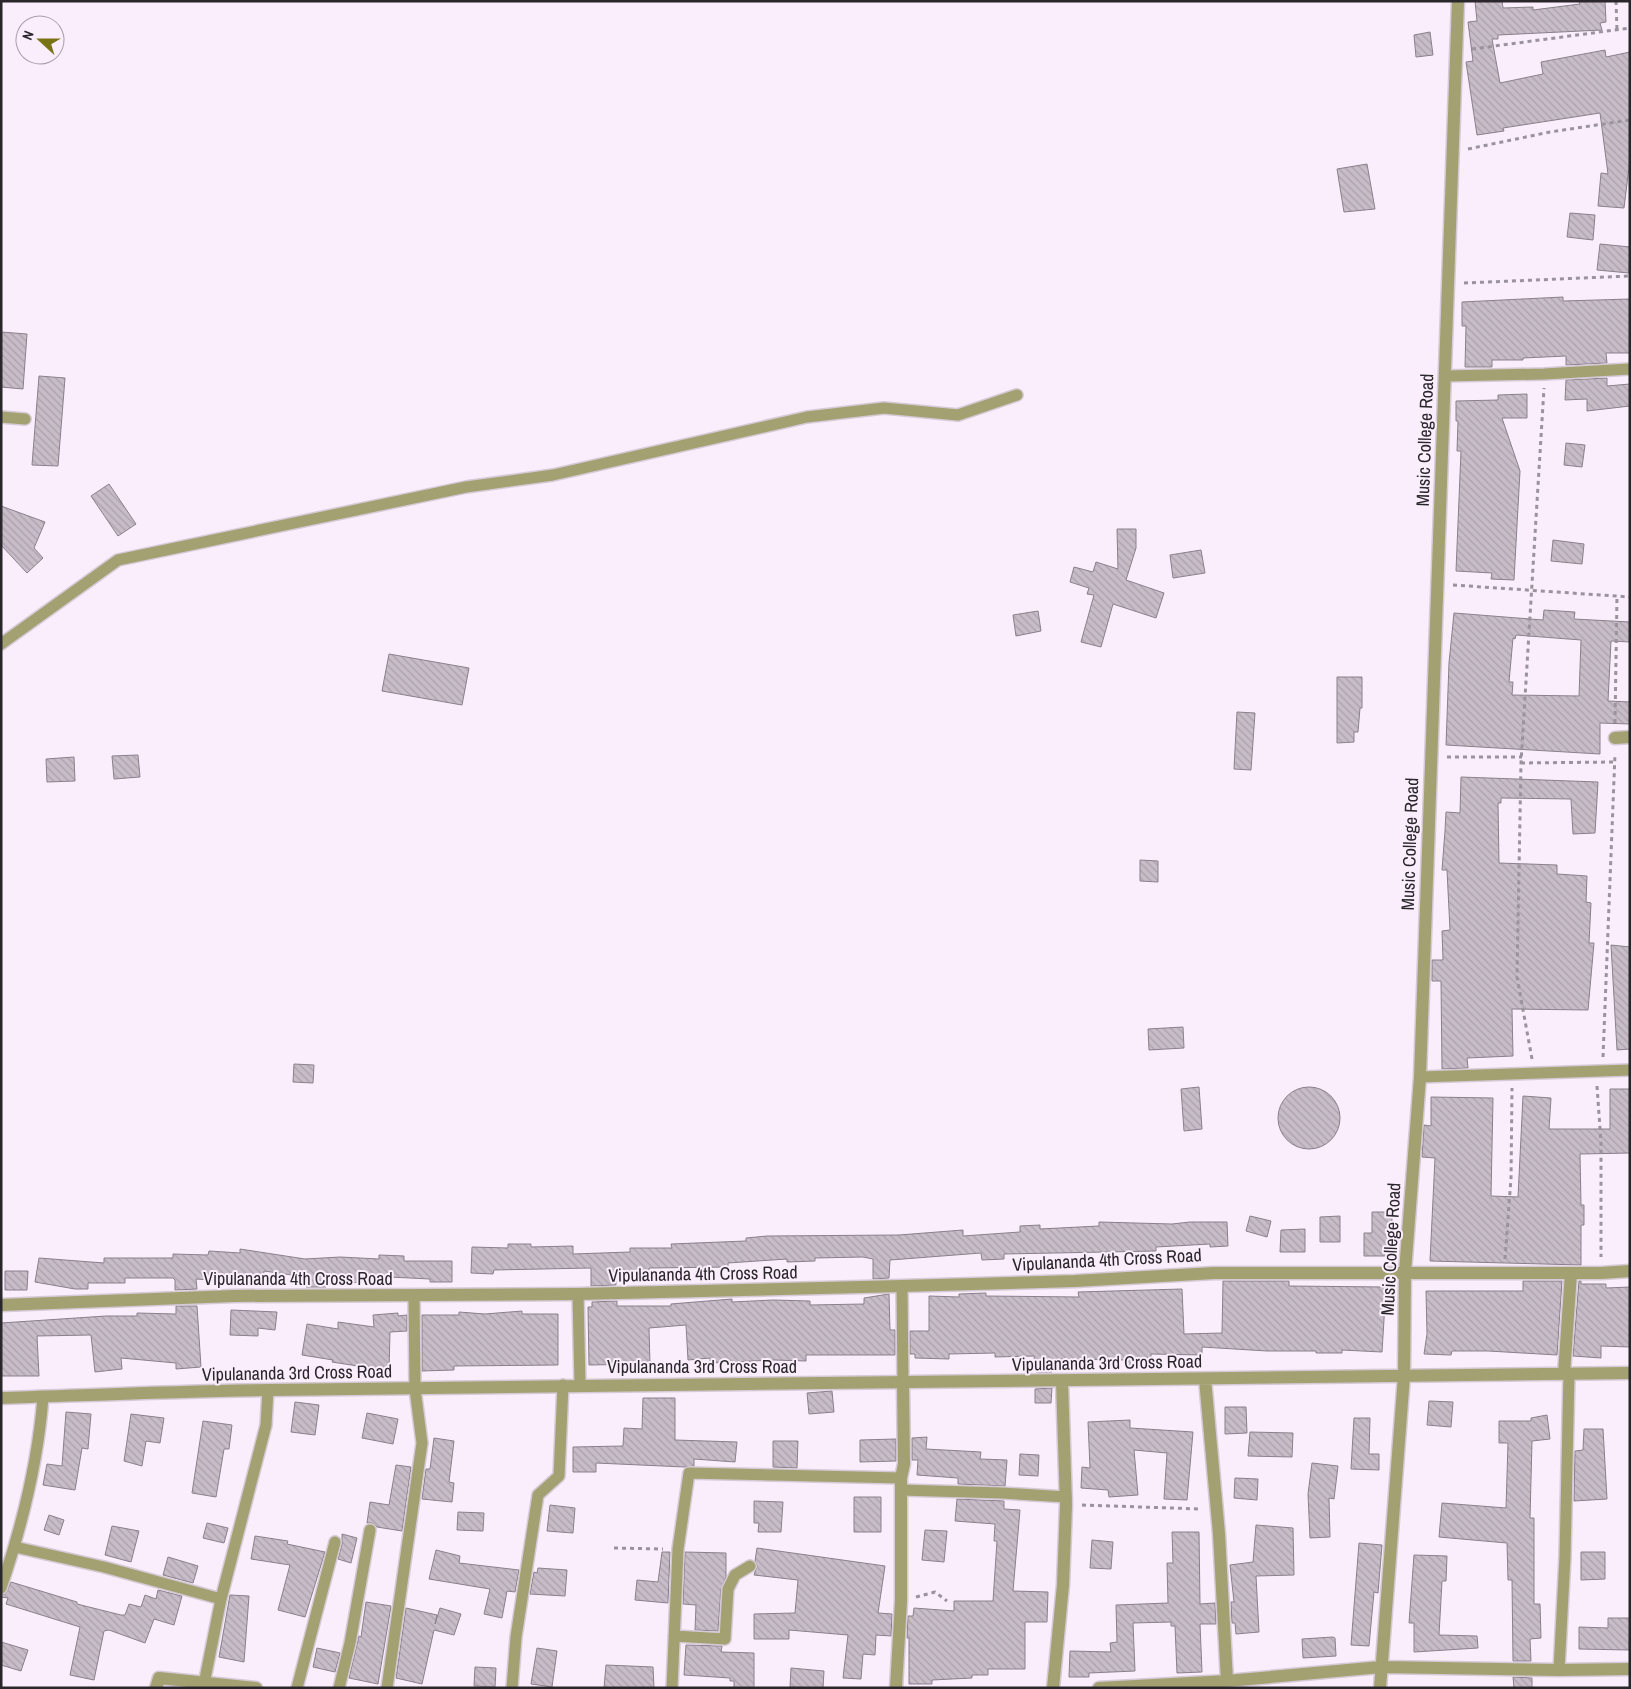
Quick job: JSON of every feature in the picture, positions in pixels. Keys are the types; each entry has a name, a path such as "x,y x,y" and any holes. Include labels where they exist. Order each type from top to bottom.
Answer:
{"street":[{"name":"Music College Road","path":"1380,1688 1404,1376 1405,1272 1420,1077 1458,1"},
{"path":"1615,738 1630,737"},
{"name":"Vipulananda 4th Cross Road","path":"1,1305 232,1296 578,1294 902,1286 1074,1281 1214,1273 1601,1273 1630,1271"},
{"path":"1567,1374 1571,1273"},
{"name":"Vipulananda 3rd Cross Road","path":"1,1398 268,1390 563,1385 903,1384 1630,1373"},
{"path":"1205,1379 1227,1682"},
{"path":"1053,1688 1063,1585 1066,1501 1062,1381"},
{"path":"896,1688 901,1601 901,1484 904,1464 903,1384"},
{"path":"1099,1688 1227,1682 1381,1667 1559,1670 1630,1669"},
{"path":"156,1688 159,1678 256,1688"}],"lane":[{"path":"1445,376 1544,374 1630,368"},
{"path":"1,644 118,560 466,487 554,475 807,417 884,408 958,415 1017,395"},
{"path":"1,417 25,419"},
{"path":"1420,1077 1630,1070"},
{"path":"902,1286 903,1384"},
{"path":"578,1294 580,1385"},
{"path":"386,1688 422,1443 415,1389 414,1296"},
{"path":"1559,1670 1565,1557 1567,1374"},
{"path":"512,1688 516,1638 538,1495 559,1476 563,1385"},
{"path":"204,1684 221,1599 266,1425 268,1390"},
{"path":"1,1588 15,1547 40,1438 43,1397"},
{"path":"672,1688 678,1549 688,1473 901,1484 1066,1501"},
{"path":"339,1688 350,1643 370,1530"},
{"path":"297,1688 335,1542"},
{"path":"15,1547 104,1567 221,1599"},
{"path":"674,1636 725,1639 728,1590 735,1575 750,1566"}],"path":[{"path":"1616,1 1617,30"},
{"path":"1456,52 1630,28"},
{"path":"1453,153 1550,132 1630,120"},
{"path":"1448,284 1630,276"},
{"path":"1535,1072 1517,977 1521,763 1533,591 1544,374"},
{"path":"1437,584 1630,597"},
{"path":"1601,1273 1600,1071 1615,738 1617,596"},
{"path":"1431,757 1522,757"},
{"path":"1521,763 1614,762"},
{"path":"1504,1272 1511,1178 1512,1073"},
{"path":"1066,1501 1216,1510"},
{"path":"614,1548 678,1549"},
{"path":"901,1601 935,1592 947,1601"}],"building":[{"path":"1475,1 1502,1 1503,8 1533,7 1533,10 1580,4 1579,1 1605,1 1606,22 1600,23 1602,30 1498,35 1498,39 1492,39 1500,83 1543,74 1541,62 1605,50 1606,57 1630,52 1630,159 1624,208 1598,206 1601,173 1608,174 1600,113 1503,128 1504,131 1477,135 1466,62 1473,61 1468,22 1477,21"},
{"path":"1430,32 1433,55 1416,57 1414,35"},
{"path":"1367,164 1375,209 1344,212 1337,169"},
{"path":"1570,213 1595,215 1593,240 1567,237"},
{"path":"1600,244 1630,247 1629,273 1597,270"},
{"path":"1563,297 1563,301 1630,299 1630,353 1606,353 1607,363 1566,365 1566,356 1523,358 1523,360 1492,360 1492,367 1465,367 1466,326 1462,326 1462,302"},
{"path":"1,332 27,334 23,389 1,387"},
{"path":"39,376 65,378 58,466 32,465"},
{"path":"1607,378 1607,386 1630,384 1630,406 1587,411 1587,399 1565,400 1566,380"},
{"path":"1527,394 1527,418 1502,418 1520,471 1514,580 1491,579 1492,573 1456,571 1461,451 1457,451 1458,421 1456,421 1456,401 1498,400 1498,395"},
{"path":"1566,443 1585,445 1582,467 1564,465"},
{"path":"109,484 136,524 118,536 91,496"},
{"path":"1,506 45,522 34,548 43,558 27,573 1,545"},
{"path":"1117,529 1136,529 1136,548 1126,580 1164,593 1156,618 1113,604 1101,647 1081,642 1094,595 1087,594 1089,588 1070,582 1074,567 1093,572 1096,562 1118,569"},
{"path":"1553,540 1584,544 1582,564 1551,561"},
{"path":"1201,550 1205,573 1173,578 1170,555"},
{"path":"1544,610 1575,612 1574,619 1630,622 1630,642 1611,641 1608,701 1630,702 1630,724 1600,723 1600,754 1446,745 1449,663 1454,613 1543,620","holes":["1516,635 1581,640 1579,696 1512,695 1513,682 1509,682 1513,638 1515,639"]},
{"path":"1038,611 1041,631 1016,636 1013,615"},
{"path":"389,654 469,668 462,705 382,691"},
{"path":"1337,677 1362,677 1362,708 1360,708 1358,732 1354,732 1354,742 1337,743"},
{"path":"1237,712 1255,713 1251,770 1234,769"},
{"path":"138,755 140,777 114,779 112,756"},
{"path":"74,757 75,781 47,782 46,759"},
{"path":"1461,777 1598,782 1595,833 1573,834 1571,799 1501,798 1501,803 1498,803 1499,863 1557,865 1557,874 1587,876 1586,902 1591,903 1589,943 1594,943 1588,1010 1512,1009 1513,1056 1467,1058 1468,1068 1442,1069 1441,981 1432,981 1432,960 1443,960 1442,931 1450,930 1447,870 1442,870 1446,812 1460,813"},
{"path":"1140,860 1158,861 1158,882 1140,881"},
{"path":"1611,945 1630,947 1630,1049 1617,1050"},
{"path":"1183,1027 1184,1048 1149,1050 1148,1029"},
{"path":"294,1064 314,1065 313,1083 293,1082"},
{"path":"1199,1087 1202,1129 1184,1131 1181,1089"},
{"path":"1309,1087 1326,1092 1331,1096 1335,1101 1340,1118 1335,1135 1331,1140 1326,1144 1309,1149 1292,1144 1287,1140 1283,1135 1278,1118 1283,1101 1287,1096 1292,1092"},
{"path":"1610,1089 1630,1089 1630,1153 1580,1154 1581,1205 1584,1205 1584,1225 1581,1225 1581,1265 1430,1261 1435,1158 1422,1157 1424,1125 1431,1126 1431,1097 1493,1098 1491,1196 1518,1197 1523,1096 1551,1098 1549,1129 1610,1129"},
{"path":"1372,1212 1392,1212 1392,1256 1364,1256 1364,1233 1372,1233"},
{"path":"1250,1216 1271,1221 1267,1237 1246,1231"},
{"path":"1340,1216 1340,1242 1320,1242 1320,1217"},
{"path":"1099,1222 1172,1224 1227,1222 1228,1246 1210,1247 1210,1244 1156,1247 1156,1251 1004,1254 1004,1259 982,1260 981,1253 890,1260 889,1278 873,1279 873,1259 863,1257 815,1258 815,1261 787,1262 787,1259 728,1263 728,1267 649,1268 649,1274 616,1275 616,1285 591,1286 591,1268 494,1270 493,1274 471,1273 472,1247 508,1248 508,1244 531,1244 531,1247 573,1246 573,1254 630,1252 630,1248 672,1248 671,1244 746,1241 746,1238 767,1236 899,1235 963,1230 963,1236 1020,1232 1020,1226 1040,1225 1040,1229 1099,1226"},
{"path":"1305,1229 1305,1252 1280,1252 1281,1230"},
{"path":"240,1249 305,1259 340,1257 379,1259 379,1255 404,1256 404,1261 452,1261 452,1282 430,1282 430,1279 369,1276 369,1280 352,1283 326,1281 326,1287 306,1287 306,1277 264,1271 263,1282 227,1278 227,1281 196,1279 197,1289 175,1290 175,1280 173,1278 125,1278 125,1283 88,1283 88,1289 75,1289 35,1282 39,1258 104,1263 104,1258 173,1258 173,1254 208,1255 209,1251 240,1253"},
{"path":"5,1271 28,1271 27,1290 5,1290"},
{"path":"1223,1281 1289,1281 1289,1286 1386,1287 1382,1352 1342,1350 1342,1353 1316,1353 1316,1351 1267,1351 1202,1347 1202,1355 1151,1354 1151,1358 1143,1358 1143,1366 1127,1366 1127,1360 1055,1359 1053,1360 1052,1372 1036,1372 1034,1356 995,1357 995,1353 949,1354 949,1359 915,1358 915,1354 910,1354 910,1331 929,1331 929,1296 959,1297 959,1294 986,1293 986,1296 1079,1297 1078,1292 1182,1289 1184,1334 1222,1333"},
{"path":"1523,1281 1562,1281 1557,1355 1488,1351 1452,1351 1451,1355 1424,1354 1427,1334 1426,1291 1523,1291"},
{"path":"1579,1281 1581,1281 1581,1284 1606,1284 1606,1288 1630,1287 1630,1347 1601,1346 1601,1358 1573,1356"},
{"path":"889,1294 890,1330 895,1330 895,1355 806,1355 806,1361 774,1360 710,1363 710,1358 688,1360 686,1325 649,1328 650,1364 589,1365 588,1307 592,1307 592,1302 617,1301 617,1306 671,1306 671,1304 732,1299 732,1302 810,1301 810,1305 864,1304 864,1298"},
{"path":"176,1306 197,1306 201,1367 176,1369 176,1363 121,1358 122,1369 95,1372 91,1335 37,1336 39,1376 1,1376 1,1323 106,1316 137,1316 137,1313 176,1314"},
{"path":"231,1310 277,1312 275,1330 258,1328 258,1336 230,1335"},
{"path":"522,1311 522,1314 558,1314 558,1365 454,1366 454,1370 422,1371 422,1315 459,1315 459,1312 485,1314"},
{"path":"398,1313 398,1316 407,1315 407,1331 390,1332 389,1371 377,1371 377,1369 302,1355 307,1324 338,1329 338,1322 374,1327 373,1315"},
{"path":"1052,1388 1051,1403 1035,1403 1035,1389"},
{"path":"832,1391 834,1412 809,1414 807,1393"},
{"path":"643,1398 675,1398 675,1440 737,1442 735,1462 694,1459 694,1466 685,1467 596,1463 596,1472 573,1472 573,1447 623,1446 624,1428 642,1429"},
{"path":"1429,1401 1453,1402 1451,1427 1427,1425"},
{"path":"295,1402 319,1405 315,1435 291,1432"},
{"path":"1225,1407 1246,1407 1247,1433 1225,1434"},
{"path":"66,1412 91,1414 88,1449 82,1448 75,1490 43,1485 47,1464 62,1466"},
{"path":"367,1413 398,1419 393,1444 362,1438"},
{"path":"131,1414 164,1418 160,1443 146,1441 142,1466 124,1461"},
{"path":"1547,1415 1550,1439 1532,1441 1530,1518 1534,1518 1534,1604 1540,1604 1541,1638 1530,1639 1531,1661 1513,1661 1512,1580 1508,1580 1507,1543 1439,1537 1442,1503 1506,1508 1508,1443 1499,1443 1499,1421 1531,1421 1531,1418"},
{"path":"1354,1418 1370,1418 1369,1454 1379,1454 1379,1470 1351,1469"},
{"path":"1130,1420 1130,1428 1193,1432 1187,1500 1164,1499 1167,1453 1134,1450 1138,1495 1109,1497 1108,1490 1081,1488 1082,1467 1090,1468 1088,1422"},
{"path":"203,1421 232,1425 229,1449 224,1449 216,1497 192,1493"},
{"path":"1584,1429 1603,1429 1607,1499 1574,1501 1575,1451 1583,1450"},
{"path":"1250,1432 1293,1433 1292,1457 1248,1456"},
{"path":"927,1437 926,1449 981,1452 980,1459 1007,1460 1005,1486 958,1484 958,1478 917,1475 918,1460 912,1460 912,1438"},
{"path":"434,1438 454,1441 449,1482 454,1483 452,1502 422,1499 426,1469 430,1469"},
{"path":"896,1439 896,1461 860,1462 860,1440"},
{"path":"773,1441 798,1441 797,1468 773,1467"},
{"path":"1020,1454 1039,1455 1038,1476 1019,1475"},
{"path":"1312,1463 1338,1466 1334,1499 1329,1498 1330,1537 1310,1538 1308,1494"},
{"path":"396,1465 411,1467 402,1531 377,1527 372,1523 367,1523 370,1502 389,1505"},
{"path":"1235,1478 1258,1479 1257,1500 1234,1498"},
{"path":"854,1497 881,1497 881,1532 854,1532"},
{"path":"957,1499 1004,1501 1004,1509 1020,1510 1013,1591 1048,1592 1047,1622 1025,1622 1025,1669 988,1669 988,1675 972,1675 972,1678 932,1680 932,1684 909,1684 908,1616 913,1616 914,1608 954,1611 954,1601 993,1601 997,1541 994,1541 995,1524 955,1521"},
{"path":"754,1501 783,1502 781,1532 758,1532 759,1523 754,1523"},
{"path":"550,1505 575,1508 573,1533 547,1531"},
{"path":"458,1512 484,1513 483,1531 457,1530"},
{"path":"49,1515 64,1520 59,1535 44,1530"},
{"path":"207,1523 228,1528 224,1543 203,1538"},
{"path":"1256,1525 1293,1528 1294,1575 1256,1576 1259,1632 1236,1634 1235,1623 1232,1623 1231,1602 1234,1602 1230,1565 1253,1562"},
{"path":"112,1526 139,1531 131,1562 105,1555"},
{"path":"925,1530 947,1531 944,1562 922,1560"},
{"path":"1172,1532 1199,1532 1200,1604 1215,1603 1216,1624 1200,1624 1202,1672 1177,1673 1175,1626 1171,1626 1171,1622 1133,1623 1135,1671 1089,1673 1089,1677 1069,1677 1070,1651 1111,1652 1110,1643 1117,1642 1116,1605 1168,1603 1167,1563 1173,1563"},
{"path":"342,1534 357,1538 351,1563 338,1559 342,1544"},
{"path":"255,1536 288,1541 287,1544 325,1552 305,1617 278,1610 290,1565 251,1559"},
{"path":"1092,1540 1113,1542 1111,1569 1090,1568"},
{"path":"1359,1543 1382,1545 1378,1593 1374,1592 1369,1646 1351,1645"},
{"path":"757,1548 885,1566 878,1613 892,1614 891,1636 876,1635 875,1655 863,1654 861,1679 843,1678 848,1635 789,1630 789,1639 754,1639 754,1614 795,1613 798,1580 754,1575 757,1566 755,1561"},
{"path":"436,1550 460,1556 459,1563 519,1570 515,1592 507,1591 502,1618 484,1614 490,1589 429,1579"},
{"path":"662,1552 670,1552 668,1603 635,1600 637,1580 658,1582"},
{"path":"685,1552 726,1553 726,1577 721,1589 718,1631 695,1630 696,1605 683,1604"},
{"path":"1581,1552 1605,1552 1605,1579 1581,1580"},
{"path":"1414,1555 1447,1556 1446,1581 1442,1581 1439,1635 1477,1636 1478,1648 1414,1652 1414,1623 1409,1623"},
{"path":"168,1557 198,1566 193,1583 163,1575"},
{"path":"538,1568 567,1570 565,1596 530,1594 534,1572 537,1573"},
{"path":"11,1582 77,1602 77,1604 121,1615 125,1615 129,1604 141,1607 145,1595 156,1599 158,1590 182,1596 174,1625 154,1619 145,1643 109,1630 104,1631 94,1680 70,1675 80,1627 6,1604 8,1598 1,1597 1,1595 6,1593"},
{"path":"230,1595 249,1596 244,1662 219,1657"},
{"path":"366,1602 391,1606 378,1684 349,1678 359,1636 361,1637"},
{"path":"406,1608 437,1615 435,1624 440,1608 461,1614 454,1635 434,1630 422,1684 396,1678"},
{"path":"1608,1618 1630,1618 1629,1650 1579,1649 1579,1627 1608,1628"},
{"path":"1335,1638 1336,1656 1303,1658 1302,1639"},
{"path":"1,1642 28,1650 21,1671 1,1665"},
{"path":"686,1645 722,1646 721,1652 754,1653 754,1688 734,1688 734,1681 730,1681 730,1678 684,1675"},
{"path":"317,1648 340,1653 335,1672 313,1667"},
{"path":"537,1648 557,1651 552,1687 531,1684"},
{"path":"606,1665 653,1667 654,1688 604,1688"},
{"path":"475,1667 496,1668 495,1687 474,1686"},
{"path":"791,1668 824,1671 823,1688 790,1687"},
{"path":"1513,1677 1532,1678 1532,1688 1514,1688"}]}
